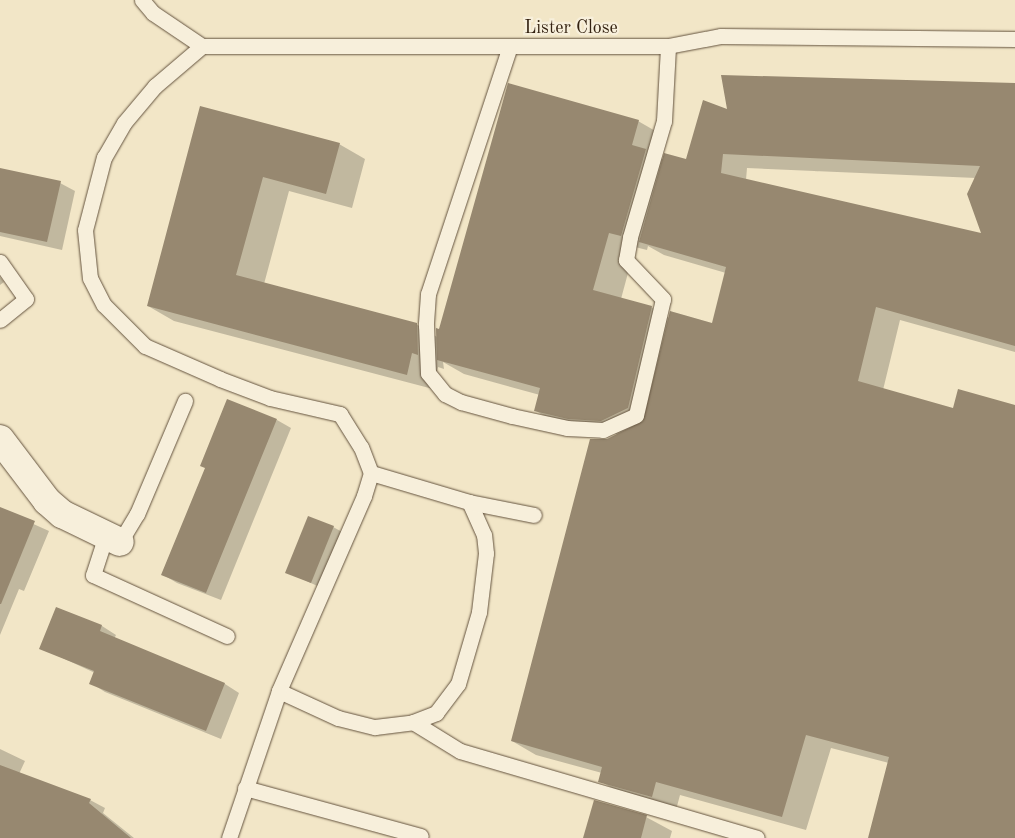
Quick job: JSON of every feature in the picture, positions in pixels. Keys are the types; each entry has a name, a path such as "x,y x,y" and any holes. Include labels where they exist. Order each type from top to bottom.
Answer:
{"street":[{"path":"0,439 47,500 62,514 113,538"}],"lane":[{"path":"142,0 153,13 202,46 155,86 124,123 104,156 85,230 90,278 104,305 145,346 220,379 270,398 340,414 361,447 371,473 364,496 279,691 229,838"},
{"name":"Lister Close","path":"202,46 668,46 722,36 1015,39"},
{"path":"510,46 428,294 426,325 428,374 445,394 461,402 567,428 604,430 636,415 663,299 626,260 630,237 664,121 668,46"},
{"path":"0,262 26,299 0,320"},
{"path":"185,401 137,514 113,538 93,575 227,636"},
{"path":"371,473 469,502 534,515"},
{"path":"279,691 338,718 375,727 413,722 436,713 458,684 479,612 486,553 484,535 469,502"},
{"path":"413,722 460,750 757,838"},
{"path":"245,788 421,836"}],"building":[{"path":"721,75 1015,83 1015,346 876,307 858,381 953,408 958,389 1015,405 1015,838 868,838 889,757 806,735 782,817 656,782 652,797 598,782 602,767 511,741 590,439 607,439 643,421 670,311 712,323 726,267 639,242 664,153 686,159 703,100 727,109","holes":["723,154 980,166 967,194 981,233 721,173"]},
{"path":"508,83 639,120 632,145 646,149 621,236 609,233 593,290 652,306 628,408 601,421 568,419 534,411 540,388 437,360 436,328 439,329"},
{"path":"200,106 340,143 326,194 263,177 236,275 417,323 418,355 412,353 407,375 147,306"},
{"path":"0,168 61,181 47,242 0,232"},
{"path":"227,399 277,419 206,593 161,575 205,468 200,466"},
{"path":"0,507 35,521 1,604 0,604"},
{"path":"308,516 334,526 311,583 285,573"},
{"path":"56,607 102,625 100,631 225,683 206,731 89,684 94,671 39,649"},
{"path":"0,765 91,799 89,803 131,838 0,838"},
{"path":"594,800 647,815 641,838 583,838"}]}
